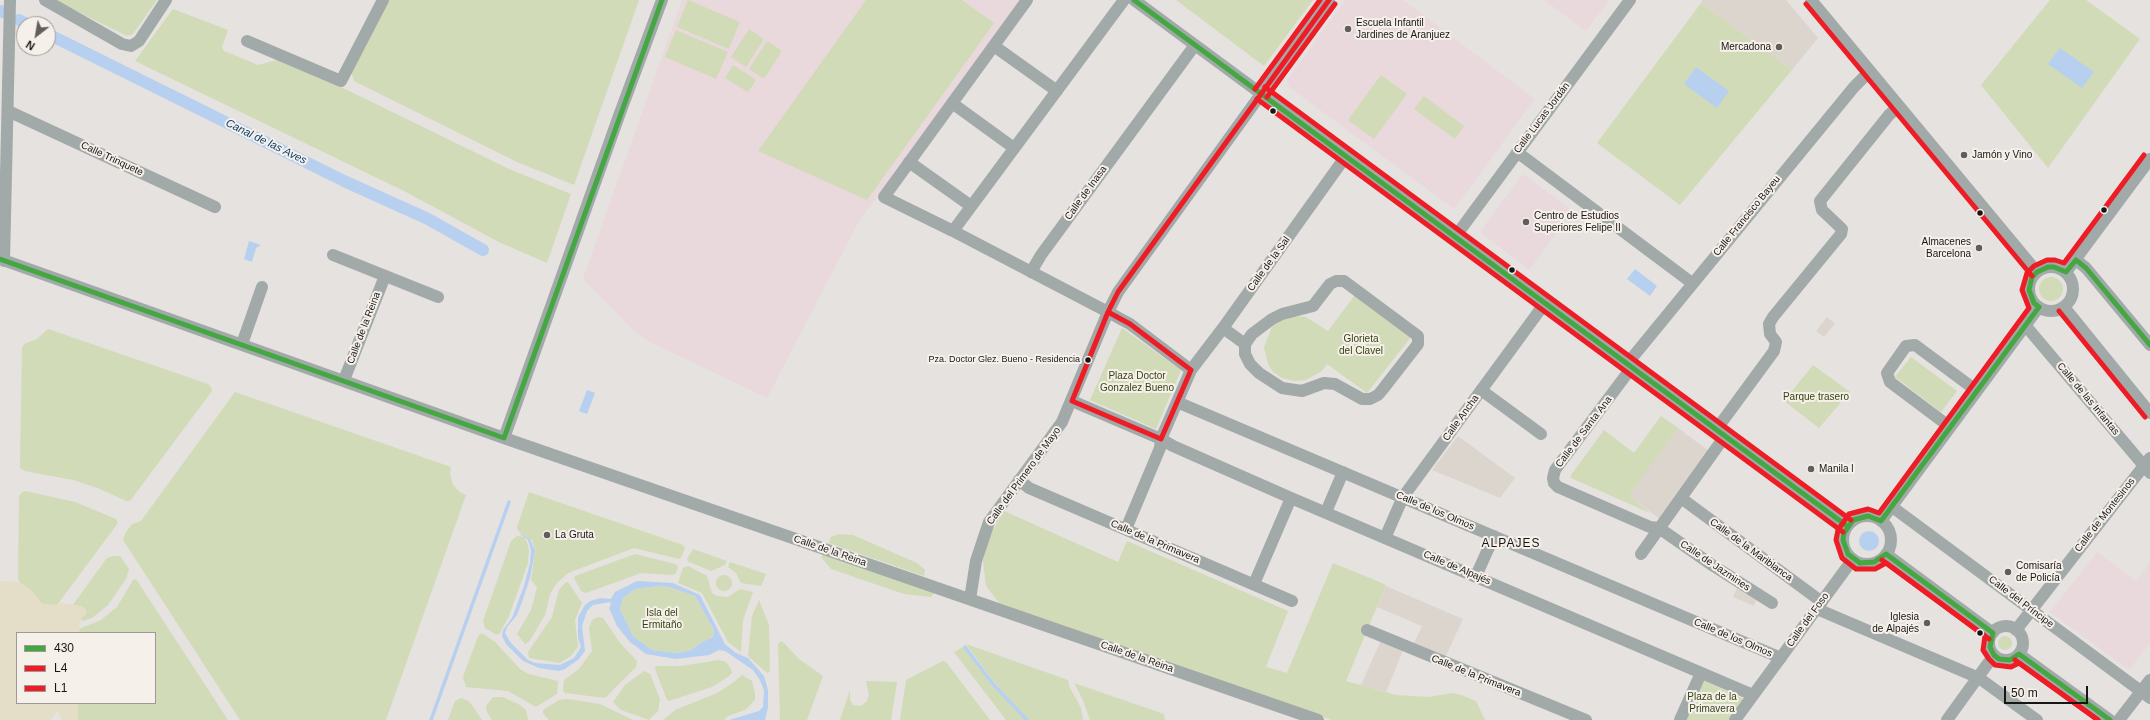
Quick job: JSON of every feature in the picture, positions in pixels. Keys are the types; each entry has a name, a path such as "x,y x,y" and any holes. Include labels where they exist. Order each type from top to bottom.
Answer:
{"street":[{"path":"2,260 8,111 10,0"},
{"path":"45,0 122,44 132,46 139,41 166,0"},
{"path":"247,41 341,81 383,0"},
{"path":"504,438 662,0"},
{"path":"1027,0 884,197 953,231 1130,324 1191,370"},
{"path":"953,231 1124,0"},
{"path":"1134,0 1847,526"},
{"path":"1108,312 1122,286 1329,0"},
{"name":"Calle Lucas Jordán","path":"1455,237 1630,0"},
{"path":"1811,0 2037,272"},
{"name":"Calle de Inasa","path":"1031,272 1041,255 1195,45"},
{"path":"994,46 1056,91"},
{"name":"Calle Francisco Bayeu","path":"1629,366 1692,283 1854,87 1870,71"},
{"path":"952,103 1014,148"},
{"path":"1641,554 1680,498 1774,351 1776,342 1770,334 1769,324 1773,317 1841,234 1842,229 1822,210 1820,201 1889,115 1899,106"},
{"name":"Calle Trinquete","path":"8,111 215,207"},
{"path":"1517,152 1692,283"},
{"name":"Calle de la Sal","path":"1161,439 1191,370 1223,328 1346,156"},
{"path":"909,162 971,206"},
{"path":"2066,272 2148,165"},
{"path":"333,255 438,297"},
{"name":"Calle de la Reina","path":"2,260 504,438 1318,720"},
{"path":"2076,260 2086,268 2150,345"},
{"path":"2048,267 2054,267 2066,272 2071,279 2073,293 2068,304 2064,307 2050,311 2039,307 2034,303 2029,290 2032,277 2037,272 2048,267"},
{"name":"Calle de la Reina","path":"344,380 385,276"},
{"path":"1336,281 1344,281 1418,336 1418,344 1384,390 1370,399 1362,399 1336,384 1324,383 1302,391 1282,388 1259,373 1250,364 1245,354 1246,344 1252,334 1272,319 1282,314 1313,306 1330,284 1336,281"},
{"path":"242,344 262,287"},
{"name":"Calle Ancha","path":"1385,538 1403,497 1545,304"},
{"path":"1881,520 2039,307"},
{"path":"2064,307 2150,413"},
{"name":"Calle del Primero de Mayo","path":"970,599 976,561 987,527 1019,480 1062,422 1108,312"},
{"name":"Calle de las Infantas","path":"2025,325 2148,466"},
{"path":"1223,328 1246,344"},
{"path":"1950,427 1890,382 1887,372 1906,346 1915,345 1976,391"},
{"name":"Calle de Santa Ana","path":"1629,366 1555,470 1553,478 1558,487 1650,527 1659,528"},
{"path":"1481,390 1540,434"},
{"name":"Calle de Alpajés","path":"1072,401 1161,439 1180,449 1291,498 1753,696"},
{"name":"Calle de los Olmos","path":"1178,402 1781,658"},
{"path":"1126,529 1160,448 1161,439"},
{"name":"Calle de Montesinos","path":"2016,630 2148,466"},
{"path":"1326,512 1343,472"},
{"name":"Calle de la Primavera","path":"1019,480 1029,488 1292,601"},
{"path":"1254,584 1291,498"},
{"name":"Calle de la Mariblanca","path":"1680,498 1819,606"},
{"name":"Calle del Príncipe","path":"1891,506 2146,694"},
{"path":"1868,516 1881,520 1890,534 1889,548 1886,554 1880,559 1867,564 1853,559 1844,548 1843,540 1847,526 1860,517 1868,516"},
{"name":"Calle de Jazmines","path":"1659,528 1712,565 1772,603"},
{"path":"1476,576 1494,536"},
{"path":"1886,554 1992,633"},
{"name":"Calle del Foso","path":"1735,720 1853,559"},
{"path":"1819,606 1979,678 2037,720"},
{"path":"2006,626 2016,630 2020,634 2023,644 2019,654 2010,660 1999,659 1994,655 1990,647 1992,633 2001,627 2006,626"},
{"name":"Calle de la Primavera","path":"1366,630 1586,720"},
{"path":"2019,654 2110,720"},
{"path":"1947,720 1979,678 1994,655"},
{"path":"1680,720 1701,673"},
{"path":"2119,720 2146,694 2150,680"}],"shaded area":[{"path":"682,0 1021,0 858,223 767,398 648,341 634,331 583,279"},
{"path":"1345,0 1403,0 1535,99 1454,209 1289,87 1287,80"},
{"path":"1544,0 1609,0 1586,31"},
{"name":"Mercadona","path":"1702,0 1786,0 1818,38 1792,70 1701,3"},
{"name":"Centro de Estudios Superiores Felipe II","path":"1523,174 1573,211 1529,270 1480,232"},
{"path":"1827,317 1835,324 1824,337 1816,331"},
{"path":"1678,428 1709,451 1660,519 1628,495"},
{"path":"1458,436 1515,478 1500,498 1432,470"},
{"path":"2097,552 2136,581 2150,563 2150,643 2129,670 2050,612"},
{"path":"1386,586 1463,619 1446,656 1414,643 1422,626 1377,607"},
{"path":"1737,588 1758,596 1754,606 1733,597"},
{"path":"1382,638 1404,648 1386,692 1361,685"}],"green space":[{"path":"54,0 157,0 133,34 127,36"},
{"path":"388,0 639,0 574,185 517,162 354,81 351,72"},
{"path":"688,0 740,22 729,49 677,27"},
{"path":"866,0 962,0 994,23 867,200 758,151"},
{"path":"1176,0 1313,0 1264,66"},
{"path":"2050,0 2086,0 2140,39 2048,168 1981,85"},
{"path":"1701,3 1792,70 1680,205 1597,143"},
{"path":"173,9 228,30 222,47 224,51 258,65 277,60 339,86 509,169 571,194 547,263 499,242 404,191 135,61"},
{"path":"749,29 764,39 746,67 731,57"},
{"path":"676,30 728,52 716,79 665,57"},
{"path":"767,41 782,51 764,79 749,69"},
{"path":"733,65 756,80 748,92 725,78"},
{"path":"1381,75 1407,94 1374,139 1348,120"},
{"path":"1424,96 1464,126 1455,139 1414,109"},
{"path":"2051,277 2059,281 2063,289 2059,297 2051,301 2043,297 2039,289 2043,281"},
{"name":"Glorieta del Clavel","path":"1355,295 1411,337 1367,393 1327,364 1322,371 1306,380 1294,381 1282,378 1273,372 1268,364 1264,347 1272,327 1282,319 1293,316 1306,317 1328,331"},
{"name":"Plaza Doctor Gonzalez Bueno","path":"1122,328 1181,370 1156,429 1090,400"},
{"path":"48,329 208,384 211,387 212,391 130,501 126,501 100,489 73,480 25,471 20,468 22,348 24,344 37,339"},
{"path":"1911,357 1957,391 1941,412 1895,377"},
{"name":"Parque trasero","path":"1813,365 1850,392 1819,428 1784,401"},
{"path":"235,392 451,467 450,474 453,485 460,492 466,495 386,720 240,720 123,540 126,532 132,524 141,521"},
{"path":"1661,416 1678,428 1629,495 1650,513 1571,478 1571,475 1604,430 1634,453"},
{"path":"25,491 75,502 116,519 118,523 57,605 42,604 32,591 20,583 18,579 19,496"},
{"path":"529,492 683,545 685,548 682,556 679,559 634,548 568,573 556,584 550,594 545,615 529,642 525,644 517,634 531,610 537,587 531,580 535,551 532,540 518,531 517,527"},
{"path":"1004,511 1118,562 1127,541 1288,611 1266,667 1287,673 1333,563 1370,578 1386,585 1346,681 1396,695 1428,697 1452,693 1461,695 1476,701 1485,720 1332,720 999,603 986,586 983,561 990,535"},
{"path":"839,534 853,535 917,563 925,570 924,576 829,543 831,537"},
{"path":"517,536 524,537 527,542 529,550 528,563 509,616 500,633 497,635 485,628 483,621 511,541"},
{"path":"693,549 727,561 725,565 711,571 689,562 687,559"},
{"path":"635,554 675,564 678,566 676,573 673,575 641,573 586,593 581,591 574,578 575,576"},
{"path":"823,554 935,592 931,597 904,594 831,569 821,557"},
{"path":"120,556 129,569 126,579 108,605 92,618 82,621 81,617 87,613 72,606 107,558"},
{"path":"730,562 766,574 761,586 741,583 736,573 728,567"},
{"path":"688,566 707,576 712,593 717,596 728,597 740,589 753,592 743,620 741,652 728,642 702,593 678,583 683,568"},
{"path":"721,575 727,575 732,580 730,589 727,591 721,591 716,586 716,580"},
{"path":"136,579 228,720 78,720 78,704 156,704 156,632 79,632 79,629 101,620 117,607 133,580"},
{"path":"568,582 582,603 575,620 578,647 571,656 560,663 529,658 528,652 552,617 559,590 565,583"},
{"name":"Isla del Ermitaño","path":"659,586 669,587 695,596 714,630 713,637 700,643 692,650 676,653 652,650 633,636 620,609 623,598 635,589"},
{"path":"759,600 769,625 770,671 767,673 748,656 752,616"},
{"path":"598,617 603,618 620,643 637,661 636,667 605,698 565,693 563,691 564,680 579,669 592,651 589,628 592,620"},
{"path":"482,633 495,642 521,670 529,674 558,681 557,694 536,707 508,691 466,687 463,677 478,636"},
{"path":"2002,636 2008,636 2012,640 2012,646 2008,650 2002,650 1998,646 1998,640"},
{"path":"781,641 799,659 823,676 807,720 780,720 778,644"},
{"path":"966,644 1068,680 1069,686 1081,708 1083,720 1029,720 994,682"},
{"path":"963,647 991,684 1025,720 1006,720 954,652"},
{"path":"719,660 726,662 731,669 732,673 728,677 712,687 669,701 667,700 655,669 656,666 681,666"},
{"path":"943,661 946,662 990,720 900,720 906,680"},
{"path":"644,671 650,674 660,699 658,711 649,720 621,710 613,702 625,685"},
{"path":"742,675 752,681 755,694 755,700 745,710 728,716 724,720 663,720 675,710 717,693"},
{"name":"Plaza de la Primavera","path":"1702,680 1744,699 1729,720 1685,720"},
{"path":"866,681 897,682 891,720 840,720 850,690 850,699 853,705 861,706 867,701 869,695"},
{"path":"1074,683 1164,714 1165,720 1090,720 1083,700"},
{"path":"493,697 503,697 520,705 526,710 528,720 492,720 487,712 486,706"},
{"path":"461,698 469,701 482,720 448,720 455,701"},
{"path":"568,699 600,704 633,720 549,720 543,713 543,710 559,700"}],"sand":[{"path":"0,581 19,582 32,591 42,604 57,605 61,603 82,606 86,610 86,615 81,618 79,632 16,632 16,704 78,704 78,720 62,720 57,711 51,720 0,720"}],"water":[{"path":"2060,48 2094,72 2082,88 2048,64"},
{"path":"1696,67 1729,91 1717,108 1684,84"},
{"path":"249,241 261,245 256,248 252,262 244,259"},
{"path":"1635,269 1657,286 1650,296 1627,279"},
{"path":"587,390 595,393 587,414 579,411"},
{"path":"1869,531 1876,534 1879,541 1876,548 1869,551 1862,548 1859,541 1862,534"},
{"path":"520,534 530,539 535,551 530,578 522,602 517,615 507,627 505,633 511,643 528,660 535,663 560,665 574,658 581,647 578,638 578,617 585,605 590,601 601,598 611,599 615,592 637,581 673,583 700,595 725,644 736,653 748,658 764,676 768,690 768,707 765,720 729,720 759,711 763,707 764,690 760,680 753,670 725,651 719,650 709,655 676,659 646,654 630,642 617,626 609,608 611,605 610,602 593,605 587,611 582,626 585,651 579,659 565,669 559,671 539,668 523,661 506,644 502,636 503,630 512,618 524,586 530,563 531,550 528,540","holes":["659,586 669,587 695,596 714,630 713,637 700,643 692,650 676,653 652,650 633,636 620,609 623,598 635,589"]}],"waterway":[{"name":"Canal de las Aves","path":"56,38 344,181 428,219 483,250"},
{"path":"431,720 509,502"},
{"path":"965,647 993,684 1027,720"}],"transit line":[{"name":"430","path":"504,438 662,0"},
{"name":"430","path":"1134,0 1847,526"},
{"name":"L1","path":"1255,89 1320,0"},
{"path":"1108,312 1118,292 1329,0"},
{"name":"L4","path":"1267,97 1335,4"},
{"name":"L4","path":"1806,4 2032,276"},
{"name":"L1","path":"1265,87 1851,520"},
{"name":"L4","path":"1257,99 1843,532"},
{"name":"L1","path":"2098,720 2019,663 2011,667 1995,665 1983,650 1985,636 1886,563 1875,569 1856,569 1842,558 1836,540 1838,530 1849,514 1868,509 1879,513 2029,308 2022,290 2027,273 2034,266 2047,260 2055,260 2064,263 2144,155"},
{"name":"430","path":"0,259 504,438"},
{"name":"430","path":"2110,720 2019,654 2010,660 1999,659 1994,655 1990,647 1993,633 1886,554 1874,562 1860,563 1848,554 1843,540 1844,533 1853,520 1868,516 1881,521 2039,307 2034,303 2029,290 2032,277 2037,272 2048,267 2054,267 2066,272 2076,260 2086,268 2150,345"},
{"name":"L4","path":"2059,311 2145,417"},
{"path":"1108,312 1130,324 1191,370 1161,439 1072,401 1108,312"},
{"name":"L4","path":"1882,560 1989,639"},
{"name":"L4","path":"2015,660 2098,720"}],"place":[{"name":"Escuela Infantil Jardines de Aranjuez","path":"1348,29"},
{"name":"Mercadona","path":"1779,47"},
{"name":"Jamón y Vino","path":"1964,155"},
{"name":"Centro de Estudios Superiores Felipe II","path":"1526,222"},
{"name":"Almacenes Barcelona","path":"1979,248"},
{"name":"Pza. Doctor Glez. Bueno - Residencia","path":"1088,360"},
{"name":"Manila l","path":"1811,469"},
{"name":"La Gruta","path":"547,535"},
{"name":"Comisaría de Policía","path":"2008,572"},
{"name":"Iglesia de Alpajés","path":"1927,623"}],"district":[{"name":"ALPAJES","path":"1511,544"}]}
